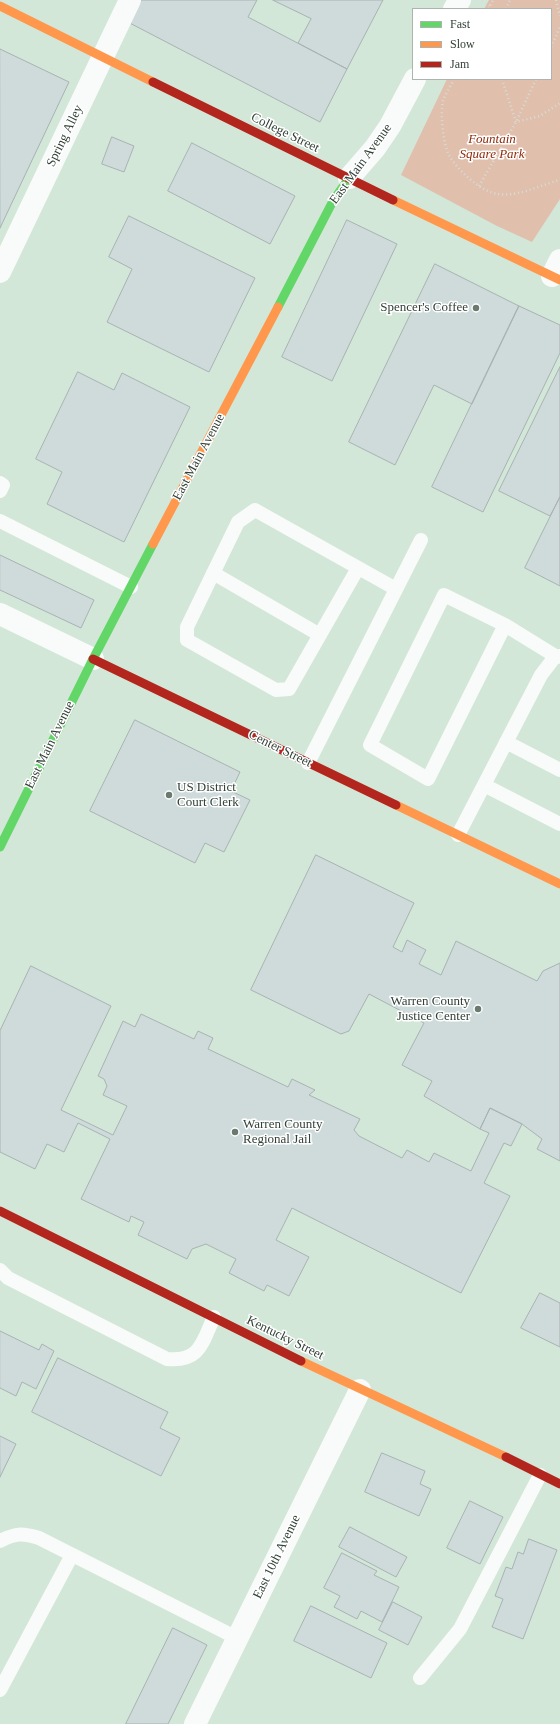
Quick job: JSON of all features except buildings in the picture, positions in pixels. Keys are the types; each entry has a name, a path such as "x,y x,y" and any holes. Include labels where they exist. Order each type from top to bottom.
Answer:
{"street":[{"name":"Spring Alley","path":"0,272 130,0"},
{"name":"College Street","path":"0,6 349,178 557,272"},
{"name":"East Main Avenue","path":"0,847 93,659 333,201 349,178 375,148 390,126 414,80"},
{"name":"Center Street","path":"0,614 560,884"},
{"name":"Kentucky Street","path":"2,1218 214,1317 360,1390 560,1484"},
{"name":"East 10th Avenue","path":"195,1724 360,1390"}],"lane":[{"path":"0,483 3,485 0,491"},
{"path":"358,568 289,689 276,690 187,640 187,627 238,522 255,510 396,589"},
{"path":"0,521 131,587"},
{"path":"308,763 422,540"},
{"path":"213,573 320,634"},
{"path":"505,625 428,779 370,745 444,595 505,625 559,657"},
{"path":"458,835 541,675 554,658 559,657"},
{"path":"506,742 560,770"},
{"path":"484,785 560,824"},
{"path":"0,1270 8,1278 167,1359 182,1360 192,1356 200,1347 214,1317"},
{"path":"420,1678 460,1629 540,1475"},
{"path":"0,1541 12,1534 27,1534 39,1538 237,1638"},
{"path":"0,1690 72,1555"}],"path":[{"path":"556,0 560,16"},
{"path":"552,44 560,27"},
{"path":"453,80 443,100 442,129 449,155 464,173 479,186 497,194 517,194 560,180"},
{"path":"502,80 516,122"},
{"path":"479,186 516,122 536,80"},
{"path":"516,122 540,116 560,103"}],"green space":[{"name":"Fountain Square Park","path":"489,0 560,0 560,199 532,242 497,226 401,175 447,80 552,80 552,8 485,8"}],"traffic: fast":[{"path":"278,307 333,201 349,178"},
{"path":"0,847 93,659 153,544"}],"traffic: slow":[{"path":"0,6 153,82"},
{"path":"393,200 560,280"},
{"path":"153,544 278,307"},
{"path":"396,805 560,884"},
{"path":"301,1361 506,1457"}],"traffic: jam":[{"path":"153,82 393,200"},
{"path":"93,659 396,805"},
{"path":"0,1211 301,1361"},
{"path":"506,1457 560,1484"}],"place":[{"name":"Spencer's Coffee","path":"476,308"},
{"name":"US District Court Clerk","path":"169,795"},
{"name":"Warren County Justice Center","path":"478,1009"},
{"name":"Warren County Regional Jail","path":"235,1132"}]}
